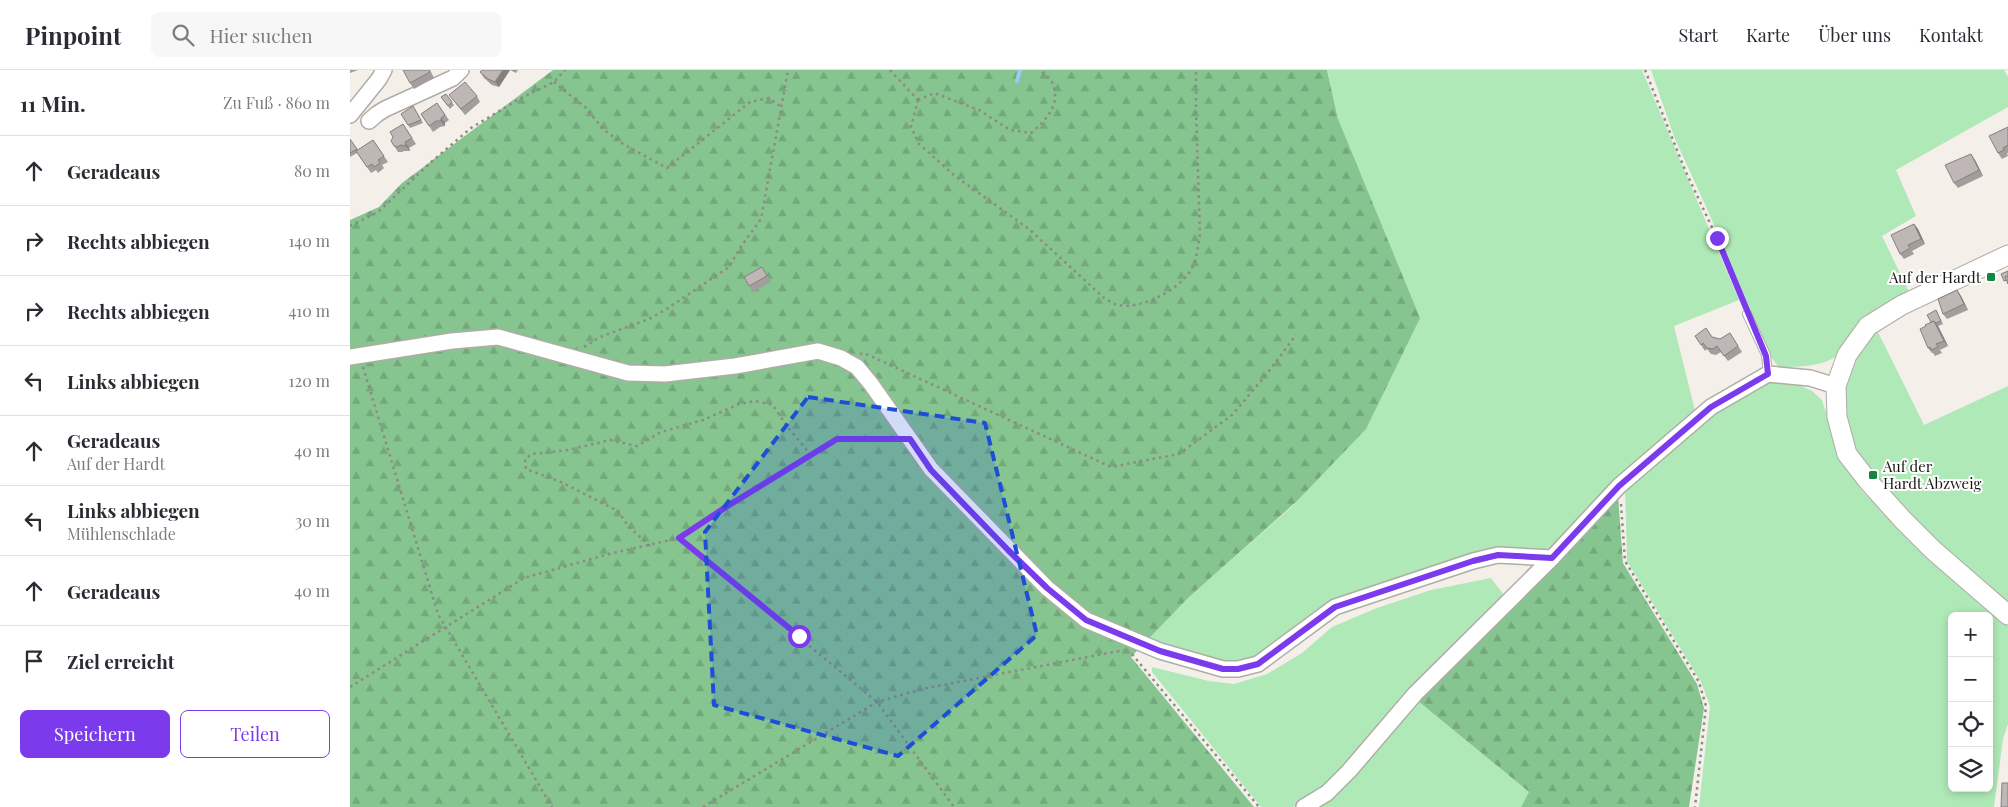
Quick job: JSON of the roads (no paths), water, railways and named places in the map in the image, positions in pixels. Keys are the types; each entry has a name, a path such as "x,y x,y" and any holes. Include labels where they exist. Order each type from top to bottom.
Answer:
{"street":[{"path":"350,115 384,70"},
{"path":"369,121 385,109 453,78 461,70"},
{"path":"2008,255 1902,305 1868,326 1847,355 1836,386 1837,417 1847,454 1902,519 1933,550 2008,615"},
{"path":"355,356 452,341 498,337 569,355 628,373 665,374 735,366 818,351 841,358 857,367 931,470 1047,588 1086,620 1160,651 1223,669 1238,669 1258,664 1335,607 1473,561 1498,555 1552,558"},
{"path":"1304,807 1327,793 1333,787 1415,694 1552,558 1619,486 1711,407 1768,374 1810,378 1836,386"}],"lane":[{"path":"1748,314 1766,356 1768,374"}],"waterway":[{"path":"1017,81 1020,70"}],"place":[{"name":"Auf der Hardt","path":"1991,277"},
{"name":"Auf der Hardt Abzweig","path":"1873,475"}]}
